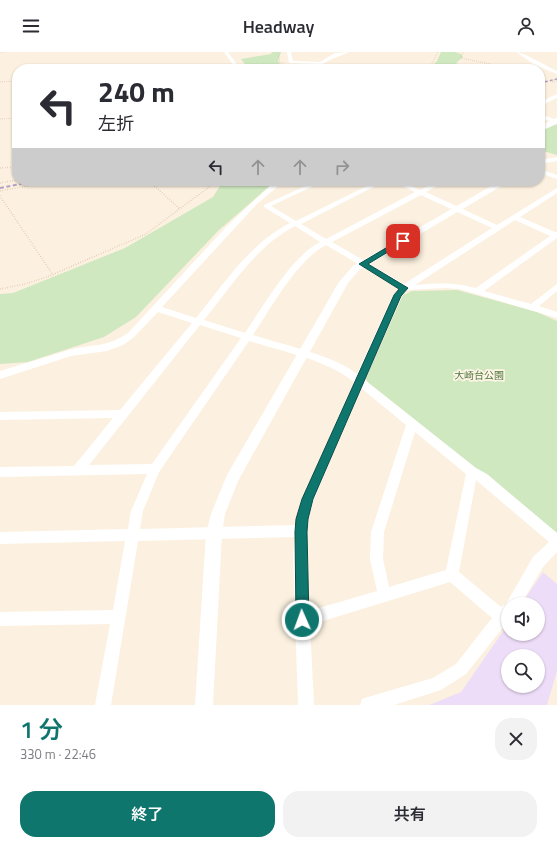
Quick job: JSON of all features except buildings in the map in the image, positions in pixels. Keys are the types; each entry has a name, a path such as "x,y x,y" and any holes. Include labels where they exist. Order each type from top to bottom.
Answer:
{"street":[{"path":"226,52 234,64"},
{"path":"289,52 291,62 321,63 340,52 347,52"},
{"path":"518,52 541,64"},
{"path":"545,66 556,72"},
{"path":"545,102 557,96"},
{"path":"545,118 556,121"},
{"path":"545,126 556,121"},
{"path":"545,161 557,159"},
{"path":"545,173 557,177"},
{"path":"0,375 71,353 108,348 120,343 131,335 254,203 275,186"},
{"path":"310,186 266,206 404,288 446,285 478,291 557,315"},
{"path":"76,471 251,255 274,235 295,223 372,186"},
{"path":"407,186 497,228"},
{"path":"103,705 137,511 155,469 298,263 316,247 432,186"},
{"path":"204,705 214,533 218,514 232,479 347,278 356,268 498,186"},
{"path":"306,705 302,620 302,519 308,499 398,295 404,288 557,190"},
{"path":"514,217 556,236"},
{"path":"478,291 556,236"},
{"path":"532,307 557,287"},
{"path":"155,308 303,354 335,366 349,374 472,472 483,478 557,542 538,562 517,597"},
{"path":"0,416 122,414"},
{"path":"385,595 375,555 376,536 379,522 412,424"},
{"path":"0,472 155,469"},
{"path":"452,575 472,472"},
{"path":"0,538 301,532"},
{"path":"302,620 452,575"},
{"path":"452,575 501,611"},
{"path":"0,619 118,617"},
{"path":"368,705 436,685 461,669 501,619"}],"path":[{"path":"0,52 6,52"},
{"path":"432,64 436,60 436,54 438,52"},
{"path":"463,52 461,58 490,64"},
{"path":"0,82 12,81"},
{"path":"552,82 557,81"},
{"path":"0,119 12,118"},
{"path":"0,168 12,167"},
{"path":"0,184 12,181"},
{"path":"0,191 27,186"},
{"path":"155,186 180,209"},
{"path":"0,289 25,284 53,274 146,234 210,186"},
{"path":"0,196 53,274"}],"shaded area":[{"path":"543,572 557,584 557,671 547,705 429,705 461,692 501,634 501,641 545,641 545,597 526,597"}],"green space":[{"path":"272,52 281,52 278,61 280,64 245,64 241,59 271,54"},
{"path":"441,52 455,52 461,54 463,57 456,63 459,64 434,64"},
{"path":"557,124 557,155 545,151 545,129"},
{"path":"220,186 270,186 219,230 136,317 104,337 28,362 0,364 0,294 13,293 125,248 213,197"},
{"name":"大崎台公園","path":"457,290 537,312 557,321 557,533 368,384 366,378 403,295 412,291"}],"railway":[{"path":"545,82 557,79"},
{"path":"0,188 12,186"}],"route":[{"path":"302,620 300,554 301,532 302,519 308,499 398,295 404,288 363,264 403,241"}]}
